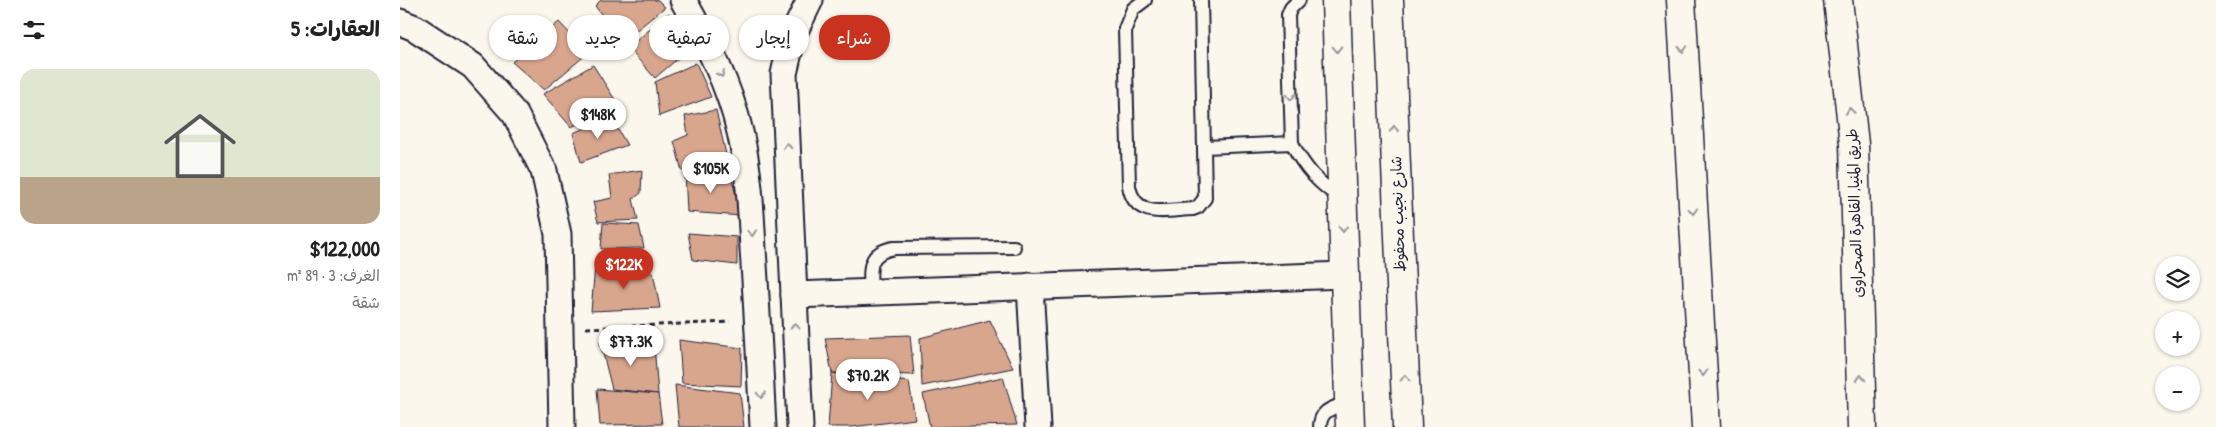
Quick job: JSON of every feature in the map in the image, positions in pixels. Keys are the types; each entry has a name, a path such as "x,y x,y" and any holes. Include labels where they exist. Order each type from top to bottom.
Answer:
{"main road":[{"path":"1336,0 1349,415"},
{"name":"شارع نجيب محفوظ","path":"1389,0 1407,427"},
{"path":"1681,0 1706,427"},
{"name":"طريق المنيا, القاهرة الصحراوى","path":"1838,0 1854,144 1862,427"}],"street":[{"path":"683,0 706,39 726,84 740,131 748,176 758,321 762,427"},
{"path":"800,427 784,74 793,35 810,0"},
{"path":"400,22 415,28 473,66 515,114 544,171 558,234 562,427"},
{"path":"748,176 789,174"},
{"path":"794,295 1344,275"},
{"path":"1030,286 1038,427"},
{"path":"760,360 797,360"}],"lane":[{"path":"1145,0 1133,9 1125,29 1129,186 1135,202 1149,211 1192,209 1198,206 1205,198 1201,0"},
{"path":"1299,0 1291,8 1288,15 1292,143 1312,176 1326,189 1342,199"},
{"path":"1205,147 1292,143"},
{"path":"871,293 870,268 874,258 883,250 894,248 1014,247"},
{"path":"1320,427 1320,418 1325,412 1349,415"}],"path":[{"path":"560,329 758,321"}],"building":[{"path":"601,0 658,0 665,7 655,15 649,15 649,20 639,28 639,15 602,15 595,6"},
{"path":"559,22 567,31 567,60 580,60 544,90 512,62 514,60 557,60 557,24"},
{"path":"649,30 649,60 676,60 655,78 639,60 639,39"},
{"path":"696,63 711,97 659,116 655,82"},
{"path":"593,65 619,106 571,127 543,94"},
{"path":"716,110 727,159 682,171 674,141 688,135 685,116"},
{"path":"611,118 627,145 581,162 573,133"},
{"path":"642,170 641,193 633,199 638,220 598,222 593,202 612,198 609,175"},
{"path":"685,172 730,173 742,216 687,212"},
{"path":"603,223 639,225 644,248 601,249"},
{"path":"688,233 737,237 737,265 693,260"},
{"path":"595,266 653,272 660,308 591,311"},
{"path":"990,320 1013,368 922,386 920,338"},
{"path":"910,335 914,375 832,373 825,338"},
{"path":"679,340 742,348 741,386 682,383"},
{"path":"600,342 654,345 658,394 612,389"},
{"path":"832,373 909,382 915,419 852,427 828,427"},
{"path":"1003,377 1017,425 930,427 923,394"},
{"path":"675,385 740,393 744,427 679,427"},
{"path":"597,389 658,394 662,424 600,425"}]}
